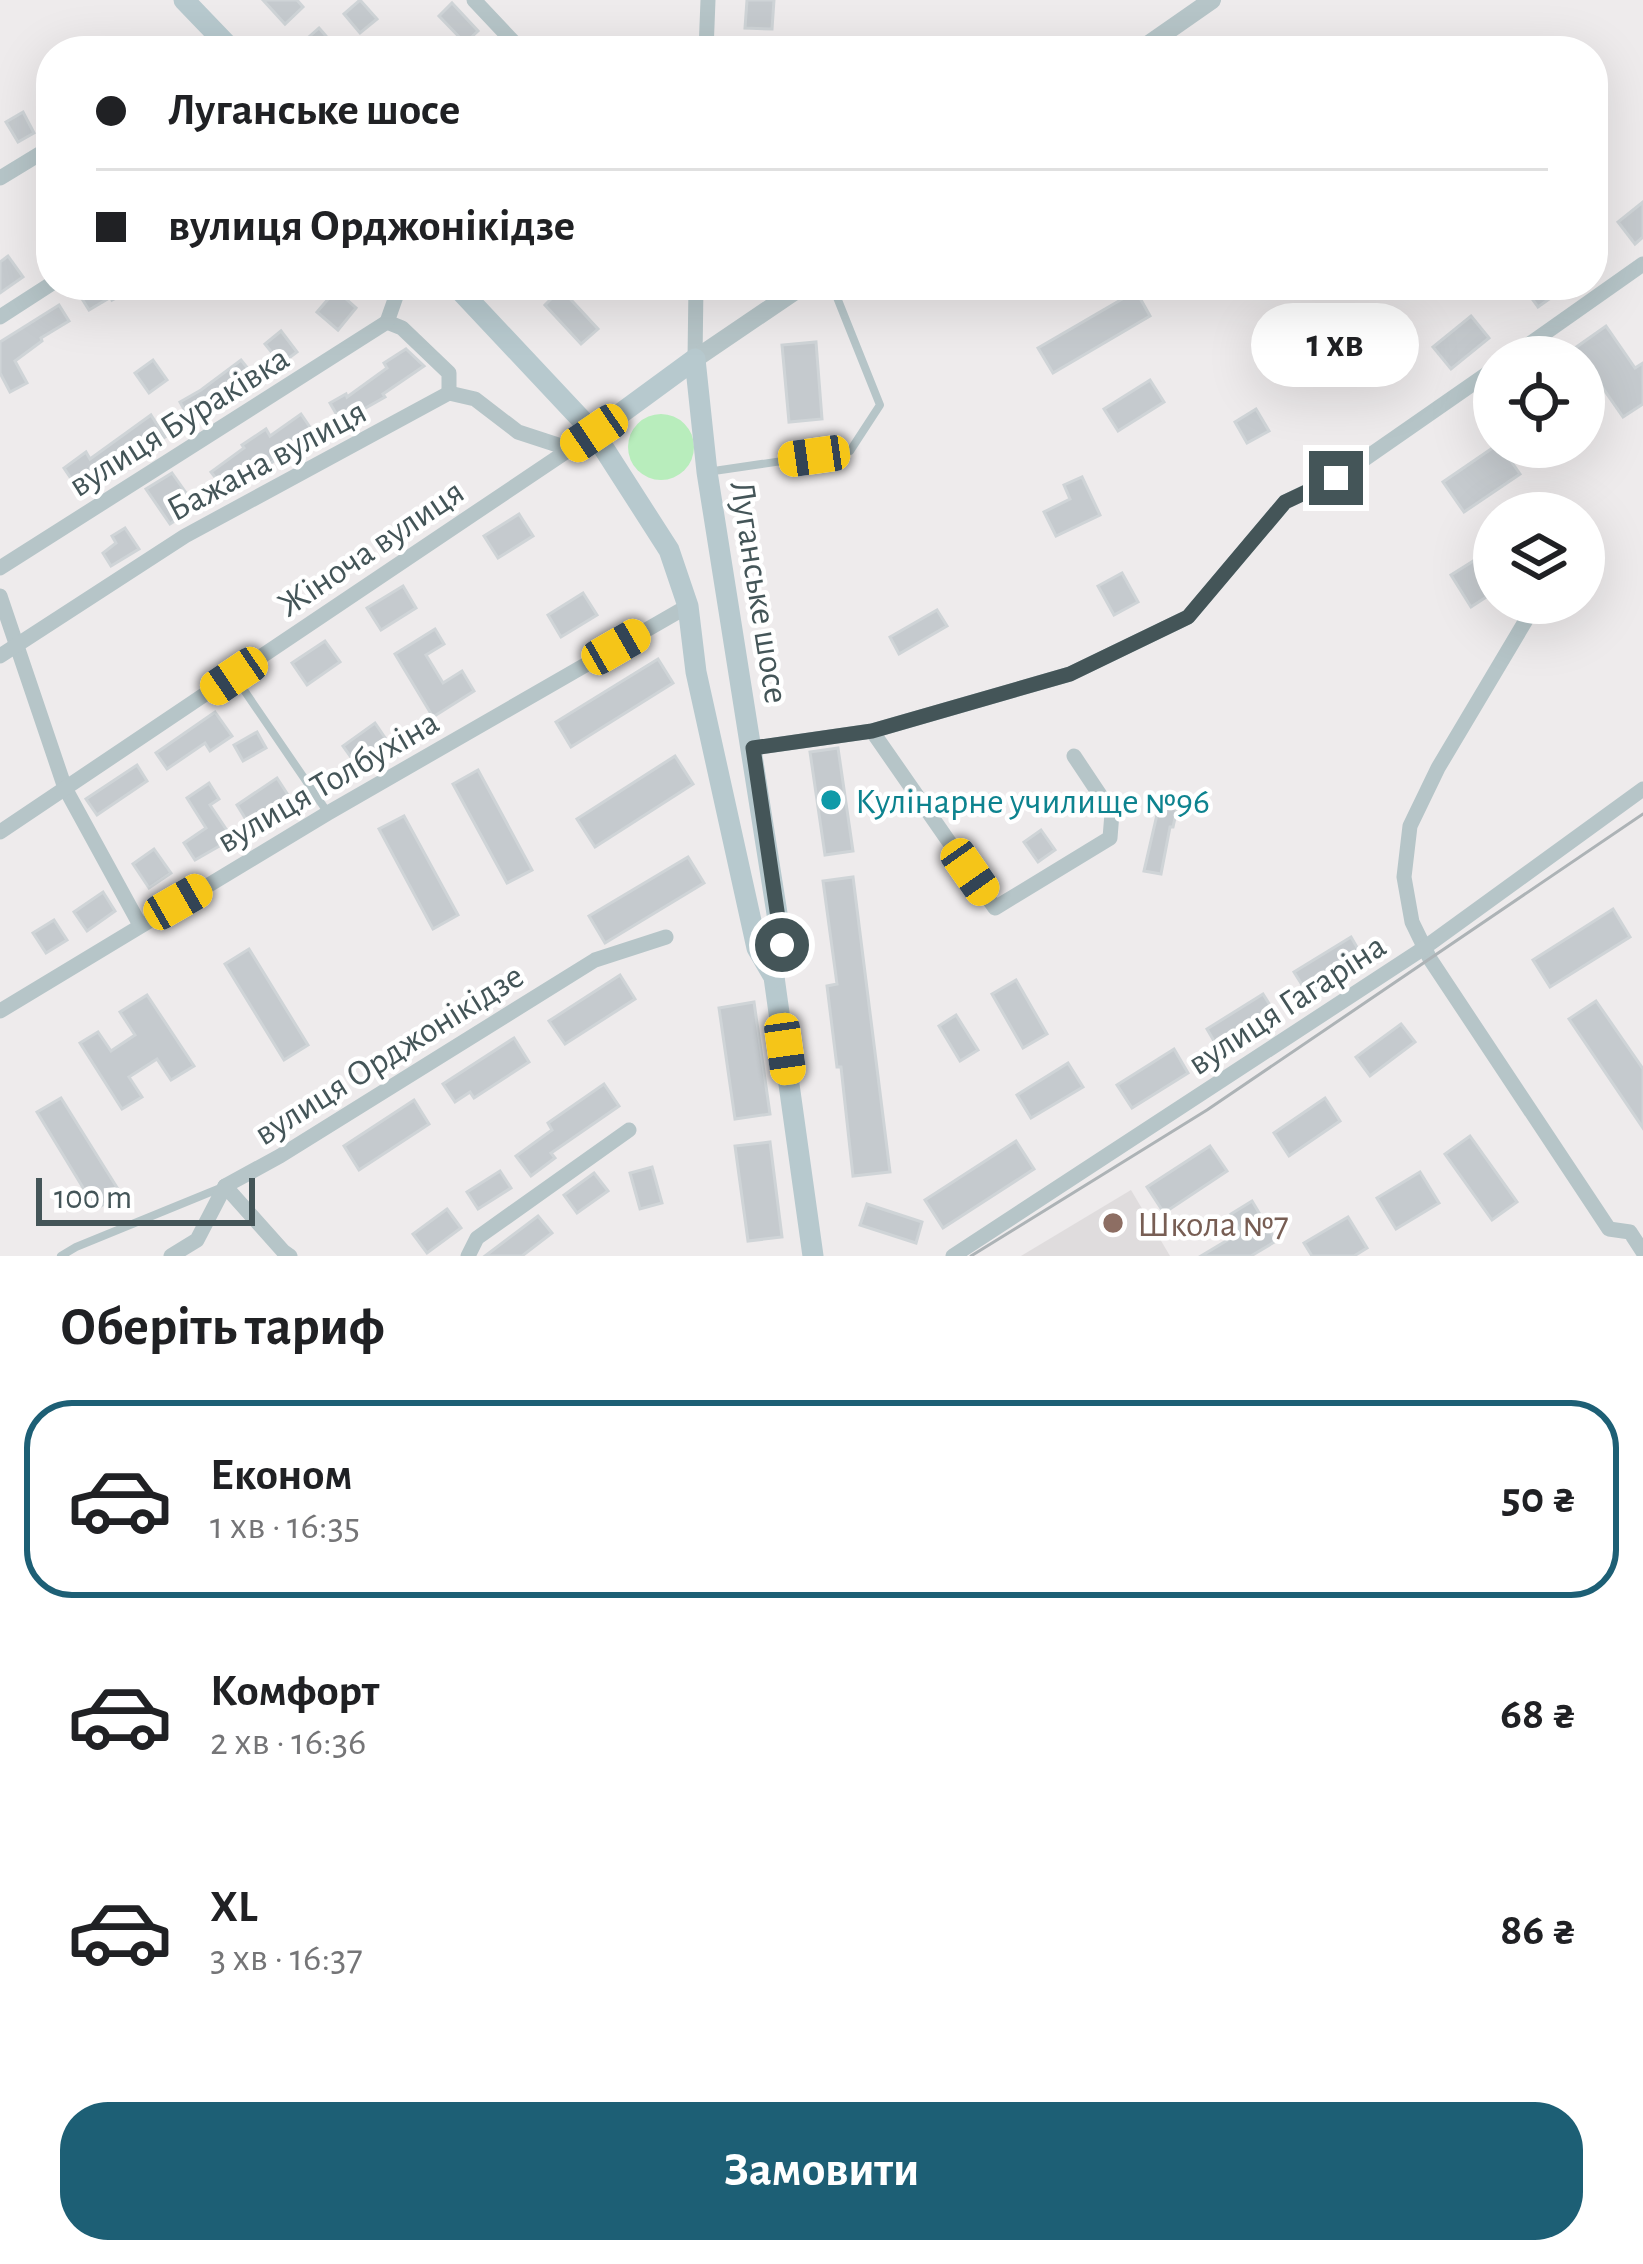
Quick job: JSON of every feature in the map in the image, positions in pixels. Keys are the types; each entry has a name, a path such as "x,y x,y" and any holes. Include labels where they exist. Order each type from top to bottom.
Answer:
{"main road":[{"path":"184,0 218,36"},
{"name":"Луганське шосе","path":"468,300 594,433 669,550 688,606 696,672 757,948 774,977"},
{"path":"594,433 695,359"},
{"name":"Луганське шосе","path":"695,359 707,472 782,945 774,977 813,1256"}],"street":[{"path":"474,0 508,36"},
{"path":"707,36 708,0"},
{"path":"1160,36 1212,0"},
{"path":"0,178 36,156"},
{"path":"1608,288 1643,264"},
{"path":"0,316 36,293"},
{"path":"395,300 387,322 402,328 448,373 448,393 475,399 518,432 570,449"},
{"path":"695,359 696,300"},
{"path":"695,359 782,300"},
{"path":"1540,336 1592,300"},
{"name":"вулиця Бураківка","path":"0,568 387,322"},
{"path":"753,748 872,731 1070,674 1188,617 1285,502 1343,475 1473,384"},
{"name":"Бажана вулиця","path":"0,656 184,536 448,393"},
{"name":"Жіноча вулиця","path":"0,832 594,433"},
{"path":"0,596 65,788 140,925"},
{"name":"вулиця Толбухіна","path":"0,1011 328,813 688,606"},
{"path":"1524,624 1438,768 1410,826 1404,878 1412,922 1424,948 1609,1229 1630,1232 1643,1252"},
{"path":"872,731 995,908 1110,838 1112,813 1074,756"},
{"name":"вулиця Гагаріна","path":"953,1256 1424,948 1643,789"},
{"name":"вулиця Орджонікідзе","path":"225,1186 595,960 666,937"},
{"path":"468,1256 477,1238 629,1130"},
{"path":"171,1256 197,1240 225,1186 290,1256"}],"lane":[{"path":"707,472 850,451 880,405 838,300"},
{"path":"234,676 328,813"},
{"path":"61,1256 225,1186"}],"shaded area":[{"name":"Школа №7","path":"1131,1190 1170,1256 1021,1256"}],"green space":[{"path":"661,414 684,424 694,447 684,470 661,480 638,470 628,447 638,424"}],"building":[{"path":"263,0 297,0 303,7 285,24"},
{"path":"360,0 377,19 360,33 344,14"},
{"path":"747,0 774,0 772,29 745,28"},
{"path":"452,3 478,31 458,36 439,16"},
{"path":"23,112 34,133 18,142 6,122"},
{"path":"1643,202 1643,237 1635,244 1618,222"},
{"path":"8,256 23,277 0,293 0,262"},
{"path":"83,300 106,300 89,310"},
{"path":"327,300 347,300 356,308 338,330 317,312"},
{"path":"550,300 571,300 598,329 581,344 545,305"},
{"path":"1121,300 1141,300 1150,316 1053,373 1038,348"},
{"path":"59,305 69,321 15,361 27,383 10,392 0,373 0,342"},
{"path":"1471,316 1487,336 1473,336 1473,351 1451,369 1433,347"},
{"path":"1606,326 1635,368 1643,363 1643,404 1623,417 1605,391 1605,336 1592,336"},
{"path":"281,331 297,352 281,364 265,344"},
{"path":"816,342 822,419 789,422 782,345"},
{"path":"406,349 424,366 385,397 341,422 330,403 347,397"},
{"path":"153,360 167,380 149,393 135,373"},
{"path":"241,360 253,375 189,418 180,402"},
{"path":"1150,380 1164,402 1118,431 1104,409"},
{"path":"1256,409 1269,431 1247,443 1235,422"},
{"path":"301,414 316,436 228,494 211,472 266,429 270,436"},
{"path":"151,415 165,437 137,455 133,450 78,489 64,468 86,452 90,459"},
{"path":"1473,461 1473,468 1516,468 1520,474 1493,492 1473,492 1473,506 1464,512 1443,482"},
{"path":"172,473 196,507 170,524 146,489"},
{"path":"1082,477 1100,515 1056,536 1044,512 1070,499 1064,485"},
{"path":"519,514 533,536 498,558 484,536"},
{"path":"125,528 139,549 111,566 103,553 116,543 112,536"},
{"path":"1473,561 1473,606 1471,607 1451,575"},
{"path":"1122,573 1138,602 1114,615 1098,586"},
{"path":"403,586 416,608 381,630 367,608"},
{"path":"583,593 597,615 561,637 548,615"},
{"path":"937,610 947,626 899,654 890,637"},
{"path":"435,629 444,644 426,655 443,683 462,671 474,691 433,717 395,654"},
{"path":"325,641 340,662 307,685 292,663"},
{"path":"658,659 673,683 571,747 556,722"},
{"path":"215,712 232,736 210,751 205,743 167,769 156,753"},
{"path":"375,723 390,745 358,767 343,746"},
{"path":"257,732 266,748 243,761 234,745"},
{"name":"Кулінарне училище №96","path":"838,748 853,851 825,855 810,752"},
{"path":"675,756 693,784 595,847 577,819"},
{"path":"137,765 147,781 97,815 86,799"},
{"path":"478,770 532,870 507,883 453,784"},
{"path":"277,778 290,798 250,826 237,805"},
{"path":"209,783 219,799 210,805 230,840 195,860 184,843 206,828 187,798"},
{"path":"1159,806 1177,809 1161,874 1144,871"},
{"path":"404,816 458,915 433,929 379,829"},
{"path":"1041,830 1055,850 1038,862 1024,842"},
{"path":"154,849 171,873 149,888 133,864"},
{"path":"688,857 704,883 605,943 589,916"},
{"path":"853,877 890,1172 853,1176 827,986 837,984 823,881"},
{"path":"103,892 115,911 87,931 74,912"},
{"path":"1613,909 1630,937 1550,987 1533,960"},
{"path":"54,920 67,940 46,953 33,933"},
{"path":"1351,937 1365,961 1309,996 1294,972"},
{"path":"249,949 308,1045 284,1060 225,964"},
{"path":"620,975 635,999 565,1044 549,1021"},
{"path":"1016,980 1047,1034 1023,1048 992,994"},
{"path":"1263,994 1278,1018 1221,1053 1207,1029"},
{"path":"147,995 194,1066 171,1080 157,1059 129,1077 142,1097 122,1109 80,1043 98,1032 111,1051 135,1035 120,1012"},
{"path":"1596,1001 1643,1069 1643,1128 1569,1019"},
{"path":"754,1002 770,1114 735,1119 719,1008"},
{"path":"956,1015 978,1050 960,1061 939,1026"},
{"path":"1401,1024 1415,1042 1370,1076 1356,1057"},
{"path":"514,1038 529,1062 474,1098 470,1092 455,1102 443,1084"},
{"path":"1174,1049 1188,1073 1132,1108 1117,1085"},
{"path":"1068,1063 1083,1087 1031,1118 1017,1095"},
{"path":"604,1084 619,1106 551,1153 555,1158 531,1176 516,1156 552,1130 548,1123"},
{"path":"61,1098 121,1194 96,1209 37,1112"},
{"path":"1325,1098 1340,1121 1289,1156 1274,1133"},
{"path":"414,1100 429,1124 359,1170 344,1146"},
{"path":"1470,1136 1517,1202 1492,1220 1445,1154"},
{"path":"1016,1141 1034,1169 943,1228 925,1200"},
{"path":"770,1142 782,1237 748,1241 735,1146"},
{"path":"1210,1146 1227,1171 1164,1213 1147,1187"},
{"path":"652,1167 662,1203 640,1209 630,1173"},
{"path":"500,1171 511,1188 478,1209 467,1192"},
{"path":"1420,1172 1439,1203 1396,1229 1377,1198"},
{"path":"594,1173 608,1191 577,1213 564,1195"},
{"path":"1252,1201 1276,1241 1251,1256 1201,1256 1241,1232 1231,1214"},
{"path":"867,1204 922,1222 916,1243 860,1225"},
{"path":"447,1209 461,1228 427,1253 413,1234"},
{"path":"538,1216 552,1233 522,1256 485,1256"},
{"path":"1348,1217 1367,1248 1354,1256 1312,1256 1304,1243"}],"tram line":[{"path":"971,1256 1207,1110 1643,814"}],"place":[{"name":"Кулінарне училище №96","path":"831,800"},
{"name":"Школа №7","path":"1113,1223"}],"route":[{"path":"782,945 753,748 872,731 1070,674 1188,617 1285,502 1336,478"}]}
